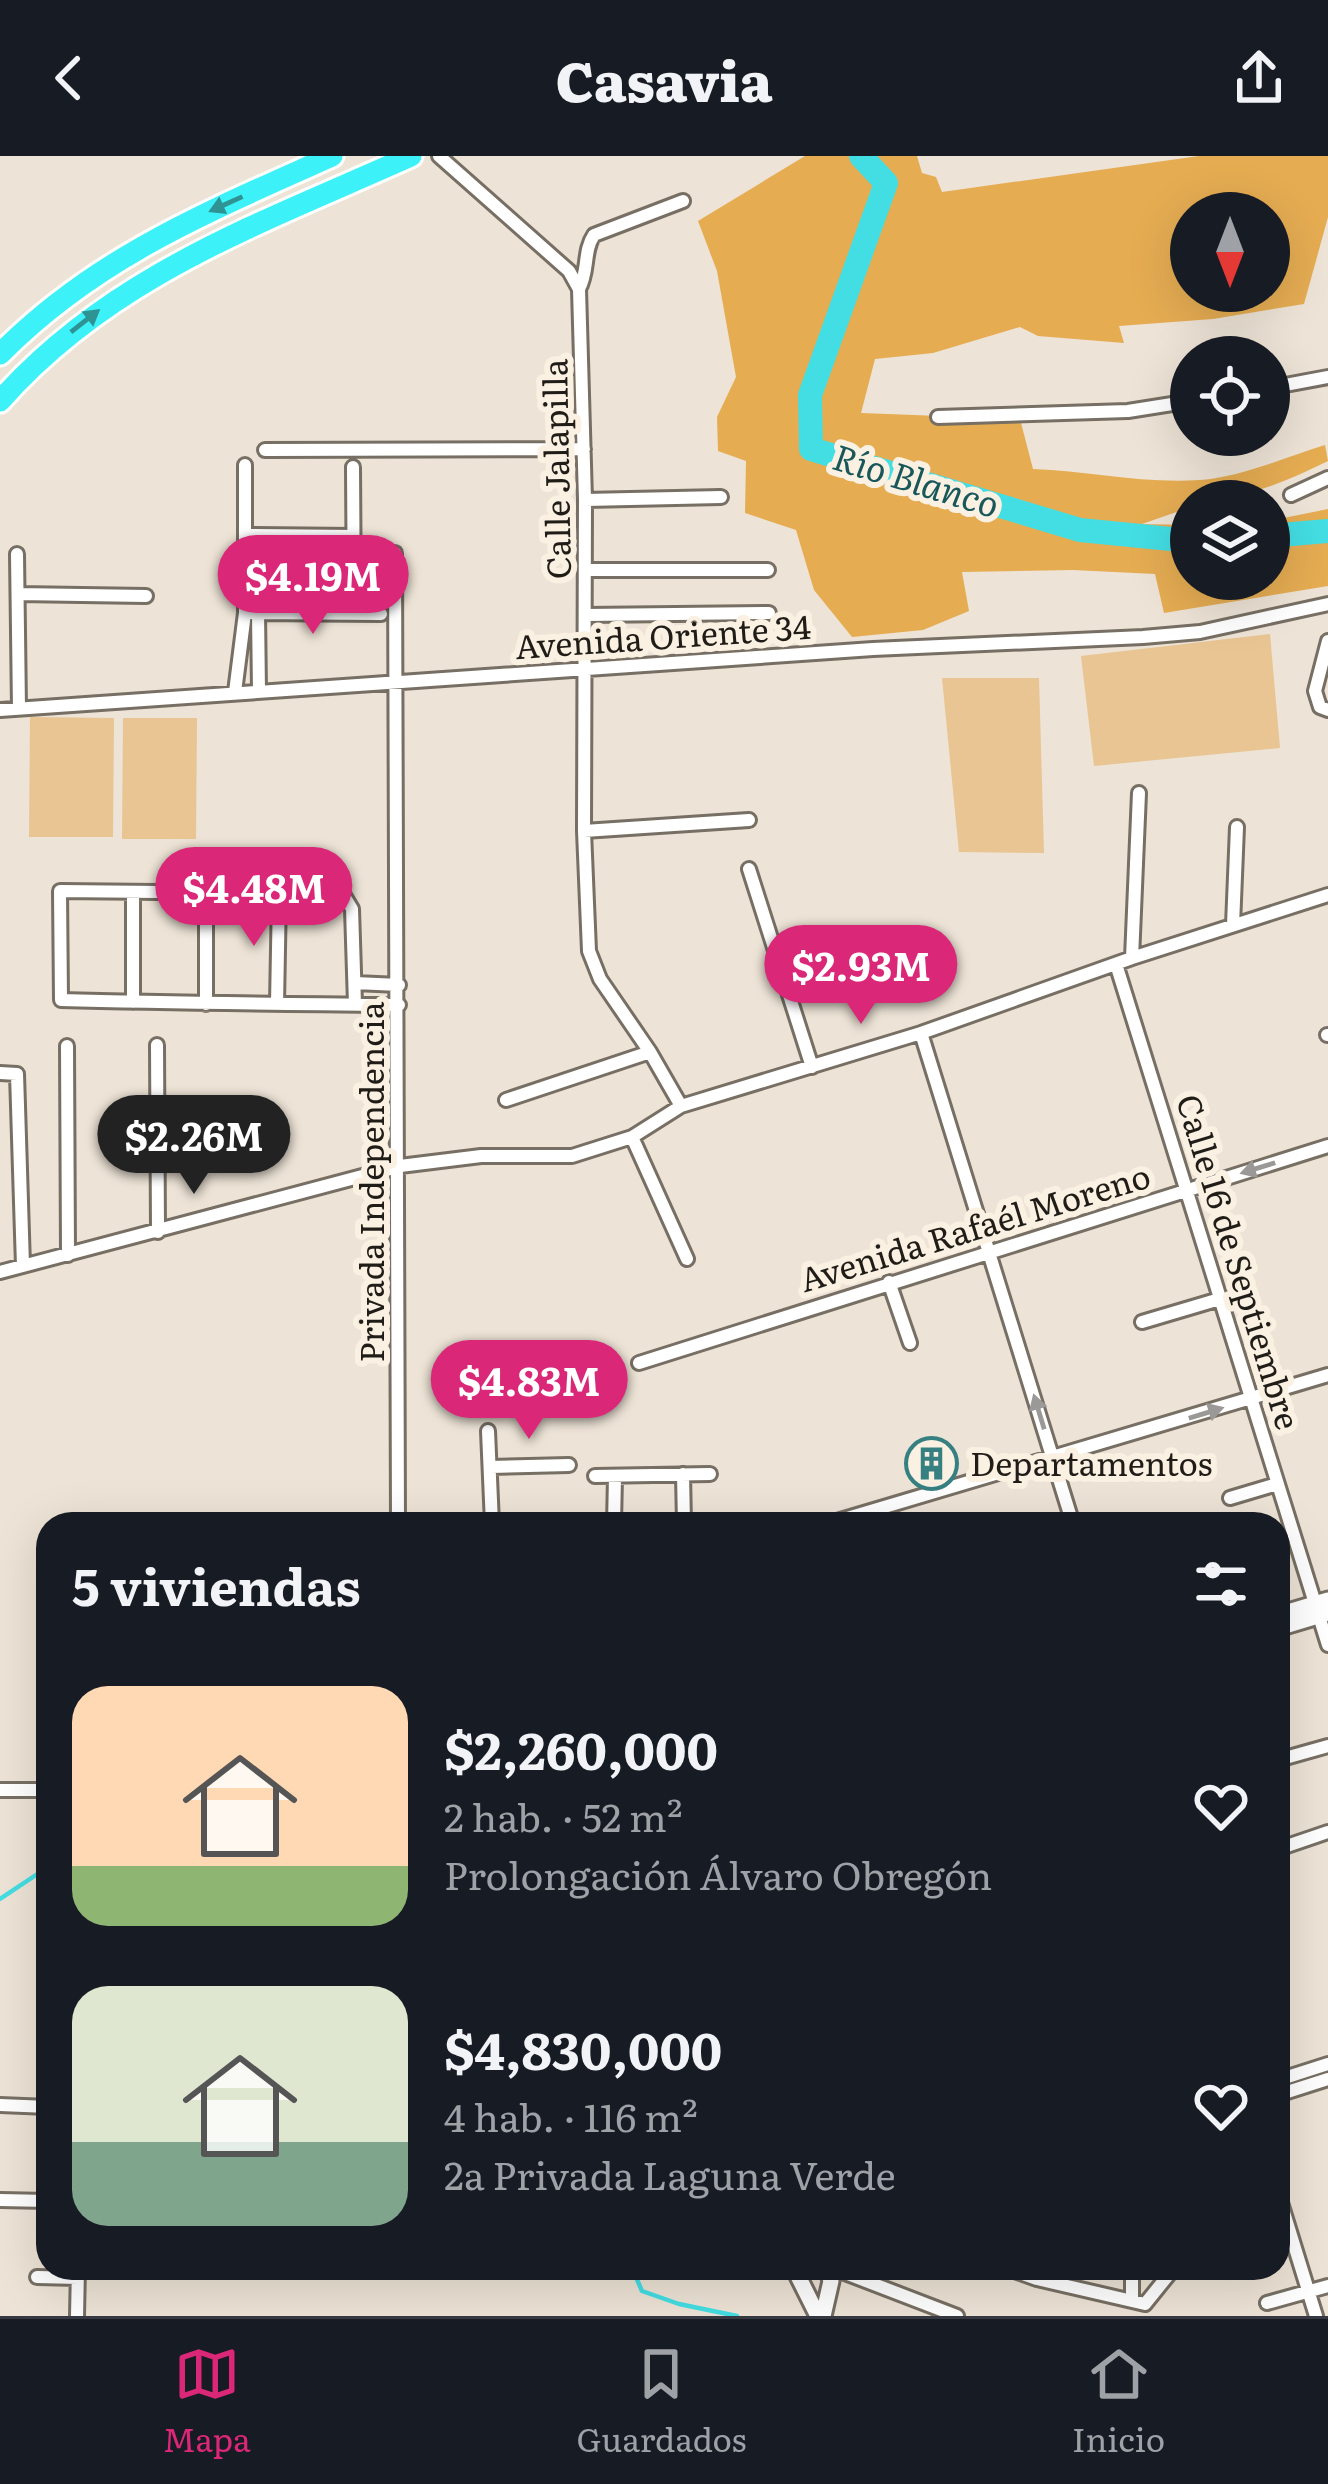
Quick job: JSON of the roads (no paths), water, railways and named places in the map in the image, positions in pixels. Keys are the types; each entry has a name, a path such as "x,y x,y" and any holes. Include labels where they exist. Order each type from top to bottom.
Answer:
{"highway":[{"path":"0,354 68,293 109,264 161,233 332,156"},
{"path":"0,401 63,339 127,290 200,251 411,156"}],"street":[{"path":"439,156 569,271 579,289"},
{"name":"Calle Jalapilla","path":"680,1106 592,963 584,831 585,500 579,289 587,274 593,235 683,201"},
{"path":"1290,384 1328,377"},
{"path":"938,417 1128,410 1170,404"},
{"path":"266,450 584,449"},
{"path":"245,465 245,535 259,691"},
{"path":"353,467 353,614"},
{"path":"1291,495 1328,478"},
{"path":"585,500 721,497"},
{"path":"245,535 353,536"},
{"name":"Privada Independencia","path":"395,553 398,1512"},
{"path":"17,554 19,709"},
{"path":"585,571 769,570"},
{"path":"18,594 146,596"},
{"name":"Avenida Oriente 34","path":"0,710 873,649 1143,638 1201,632 1328,604"},
{"path":"251,613 380,614"},
{"path":"235,692 251,613"},
{"path":"586,615 769,613"},
{"path":"1328,641 1315,691 1320,707 1328,710"},
{"path":"1132,958 1139,793"},
{"path":"584,831 749,820"},
{"path":"1233,925 1238,827"},
{"path":"748,869 812,1067"},
{"path":"355,1004 349,899 343,894 60,891 61,1000 399,1005"},
{"path":"133,892 133,1002"},
{"path":"206,893 206,1004"},
{"path":"278,1004 279,894"},
{"path":"0,1272 400,1166 481,1156 555,1159 632,1137 680,1106 921,1034 1132,958 1328,896"},
{"name":"Calle 16 de Septiembre","path":"1116,964 1287,1512"},
{"path":"355,983 399,985"},
{"path":"921,1034 1069,1512"},
{"path":"158,1045 158,1232"},
{"path":"68,1046 68,1255"},
{"path":"506,1100 650,1052"},
{"path":"0,1073 17,1074 23,1266"},
{"path":"632,1137 687,1258"},
{"name":"Avenida Rafaél Moreno","path":"639,1364 1328,1146"},
{"path":"889,1282 910,1343"},
{"path":"1142,1322 1223,1298"},
{"path":"870,1512 1328,1375"},
{"path":"488,1431 492,1512"},
{"path":"490,1467 569,1465"},
{"path":"683,1474 684,1512"},
{"path":"595,1476 710,1474"},
{"path":"614,1512 615,1477"},
{"path":"1230,1498 1277,1484"},
{"name":"Calle 16 de Septiembre","path":"1290,1519 1323,1608 1328,1645"},
{"path":"1290,1613 1323,1608"},
{"path":"1290,1623 1323,1608"},
{"path":"1290,1757 1328,1746"},
{"path":"0,1790 36,1790"},
{"path":"1290,1845 1328,1832"},
{"path":"1290,2076 1328,2064"},
{"path":"1290,2091 1328,2079"},
{"path":"0,2105 36,2107"},
{"path":"0,2200 36,2201"},
{"path":"1290,2231 1316,2316"},
{"path":"77,2316 78,2280"},
{"path":"803,2280 821,2316"},
{"path":"805,2280 819,2294 827,2280"},
{"path":"821,2316 829,2280"},
{"path":"848,2280 957,2316"},
{"path":"1058,2280 1145,2304 1162,2280"},
{"path":"1132,2280 1132,2301"},
{"path":"1267,2303 1328,2287"}],"waterway":[{"name":"Río Blanco","path":"861,156 886,183 810,395 811,449 1080,530 1170,539"},
{"name":"Río Blanco","path":"1290,534 1328,531"},
{"path":"0,1899 36,1875"},
{"path":"637,2280 642,2291 737,2316"}],"place":[{"name":"Departamentos","path":"931,1464"}]}
